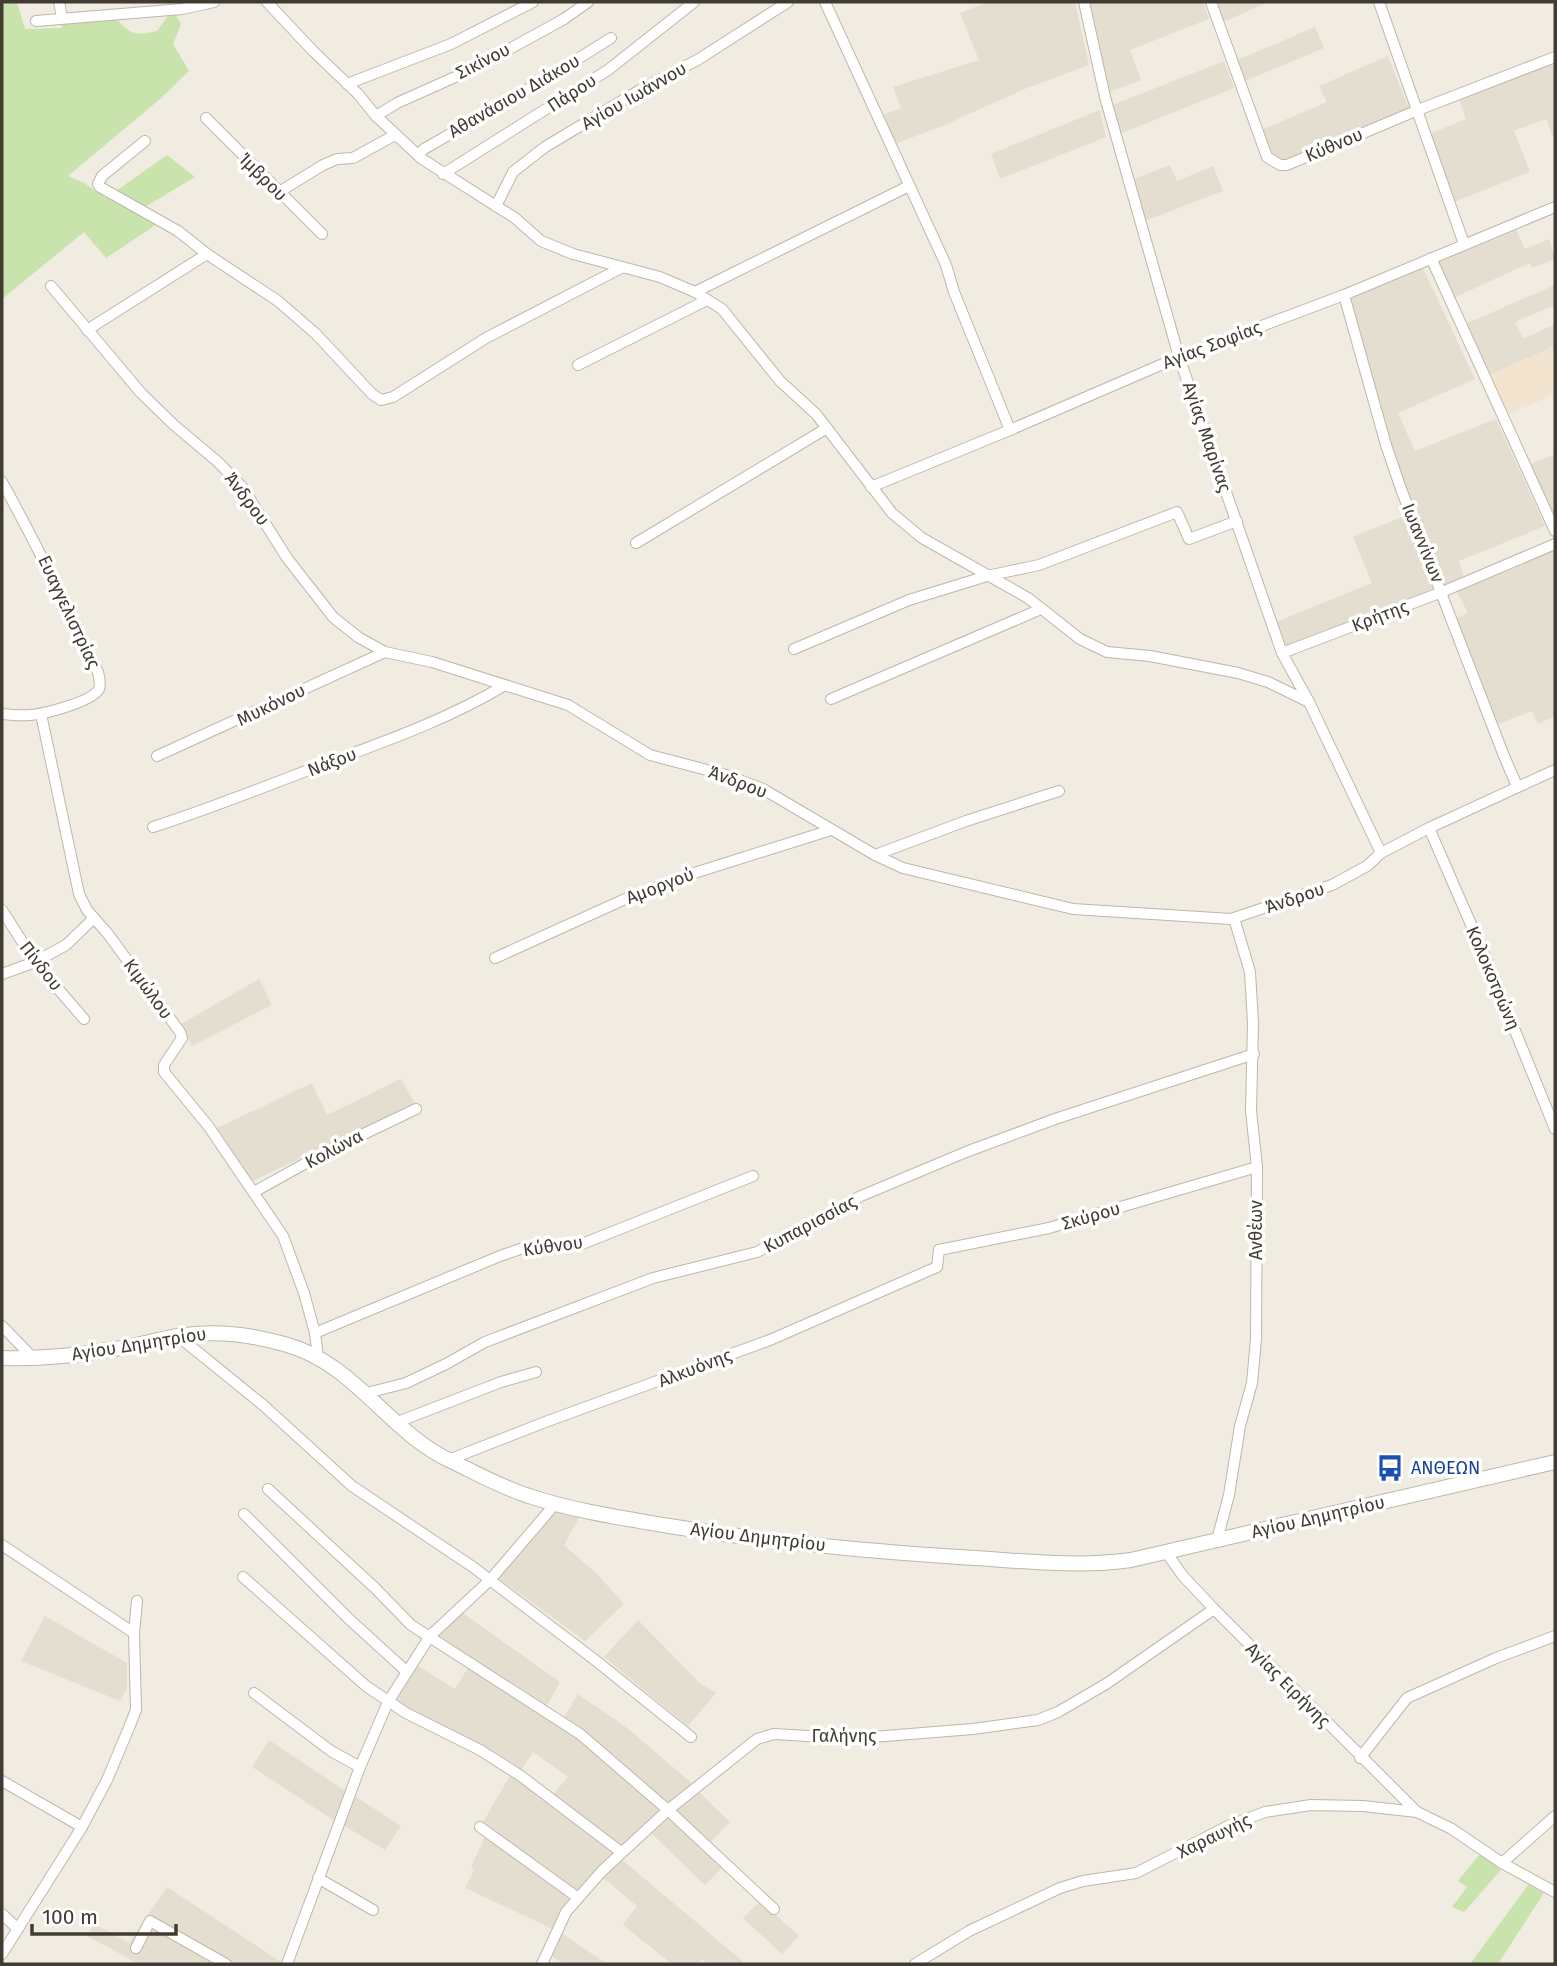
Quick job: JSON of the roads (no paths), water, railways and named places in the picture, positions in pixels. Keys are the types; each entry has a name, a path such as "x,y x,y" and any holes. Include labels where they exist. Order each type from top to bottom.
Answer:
{"street":[{"path":"59,2 62,18"},
{"path":"36,21 182,9 214,2"},
{"path":"267,2 376,116 418,155 443,174 517,219 543,243 573,254 660,277 695,292 722,309 780,381 827,428 892,513 922,538 1027,598 1080,639 1107,652 1150,656 1238,673 1268,682 1309,702"},
{"path":"347,84 446,46 533,2"},
{"name":"Σικίνου","path":"376,116 447,79 473,69 564,19 589,2"},
{"name":"Πάρου","path":"443,174 608,70 694,2"},
{"name":"Αγίου Ιωάννου","path":"496,206 513,172 545,148 631,95 699,59 788,2"},
{"path":"825,2 946,265 954,292 1010,430"},
{"name":"Αγίας Μαρίνας","path":"1084,2 1105,97 1179,357 1282,653 1309,702 1381,853"},
{"name":"Κύθνου","path":"1211,2 1267,157 1280,166 1555,57"},
{"path":"1379,2 1464,244"},
{"name":"Αθανάσιου Διάκου","path":"418,155 611,38"},
{"name":"Ίμβρου","path":"206,118 322,234"},
{"path":"279,192 327,163 352,158 396,135"},
{"path":"145,141 102,176 98,184 100,187 178,231 207,254 278,301 316,334 372,394 381,400 393,397 486,338 623,267"},
{"path":"695,292 909,186"},
{"name":"Αγίας Σοφίας","path":"871,487 1179,357 1344,295 1555,207"},
{"path":"87,330 207,254"},
{"path":"1431,258 1555,531"},
{"name":"Άνδρου","path":"51,286 141,393 243,488 287,558 333,617 358,637 385,652 432,662 568,705 650,755 726,775 762,789 875,855 903,867 1073,909 1224,920 1332,885 1367,866 1381,853 1429,828 1555,770"},
{"name":"Ιωαννίνων","path":"1344,295 1386,445 1517,786"},
{"path":"578,365 707,300"},
{"path":"636,543 827,428"},
{"name":"Ευαγγελιστρίας","path":"2,482 35,540 68,607 100,682 99,689 86,699 31,715 2,714"},
{"path":"794,649 909,600 988,576 1039,565 1177,512 1189,539 1237,521"},
{"name":"Κρήτης","path":"1282,653 1442,592 1555,544"},
{"path":"831,699 1041,609"},
{"name":"Μυκόνου","path":"157,756 385,652"},
{"name":"Νάξου","path":"153,827 226,803 415,731 478,702 505,685"},
{"name":"Κιμώλου","path":"41,713 79,894 180,1032 182,1038 164,1065 164,1072 209,1127 283,1236 304,1293 318,1357"},
{"path":"875,855 966,821 1059,791"},
{"name":"Κολοκοτρώνη","path":"1429,828 1555,1129"},
{"name":"Αμοργού","path":"495,958 623,900 675,880 831,830"},
{"name":"Πίνδου","path":"2,910 34,962 84,1019"},
{"path":"2,974 34,962 66,945 94,918"},
{"name":"Ανθέων","path":"1217,1539 1229,1495 1240,1426 1254,1367 1257,1167 1251,1111 1254,1054 1250,972 1234,918"},
{"name":"Κυπαρισσίας","path":"367,1394 406,1383 485,1342 653,1278 757,1252 860,1196 979,1148 1146,1088 1254,1054"},
{"name":"Κολώνα","path":"254,1192 324,1153 416,1109"},
{"name":"Σκύρου","path":"937,1267 939,1250 1049,1228 1257,1167"},
{"name":"Κύθνου","path":"315,1334 500,1256 529,1246 582,1244 753,1176"},
{"name":"Αλκυόνης","path":"448,1460 770,1340 937,1267"},
{"path":"2,1326 34,1359"},
{"name":"Αγίου Δημητρίου","path":"2,1358 34,1359 110,1350 178,1336 217,1333 293,1346 318,1357 354,1381 417,1442 448,1460 528,1496 600,1515 732,1536 925,1555 1103,1564 1166,1552 1555,1462"},
{"path":"178,1336 263,1405 352,1486 415,1526 490,1580 691,1737"},
{"path":"395,1423 501,1382 536,1372"},
{"path":"268,1489 411,1625 580,1734 668,1810 774,1909"},
{"path":"287,1964 360,1768 388,1702 406,1671 430,1636 490,1580 556,1503"},
{"path":"244,1514 349,1619 406,1671"},
{"path":"2,1545 134,1633"},
{"name":"Αγίας Ειρήνης","path":"1166,1552 1183,1576 1214,1609 1360,1758 1417,1812"},
{"path":"243,1577 351,1674 388,1702 521,1776 621,1852"},
{"path":"2,1954 82,1827 107,1780 136,1710 134,1633 137,1601"},
{"name":"Γαλήνης","path":"542,1964 562,1919 578,1897 621,1852 668,1810 757,1739 774,1734 842,1738 885,1736 973,1729 1038,1720 1059,1712 1106,1685 1214,1609"},
{"path":"1360,1758 1407,1699 1496,1658 1555,1636"},
{"path":"254,1693 331,1751 360,1768"},
{"path":"2,1781 82,1827"},
{"name":"Χαραυγής","path":"915,1964 969,1931 1060,1888 1083,1881 1136,1872 1228,1826 1265,1812 1311,1805 1344,1805 1417,1812 1452,1829 1502,1863 1555,1892"},
{"path":"1502,1863 1555,1816"},
{"path":"480,1827 578,1897"},
{"path":"318,1878 373,1910"},
{"path":"2,1914 18,1929"},
{"path":"136,1948 150,1920 226,1964"}],"place":[{"name":"ΑΝΘΕΩΝ","path":"1390,1468"}]}
